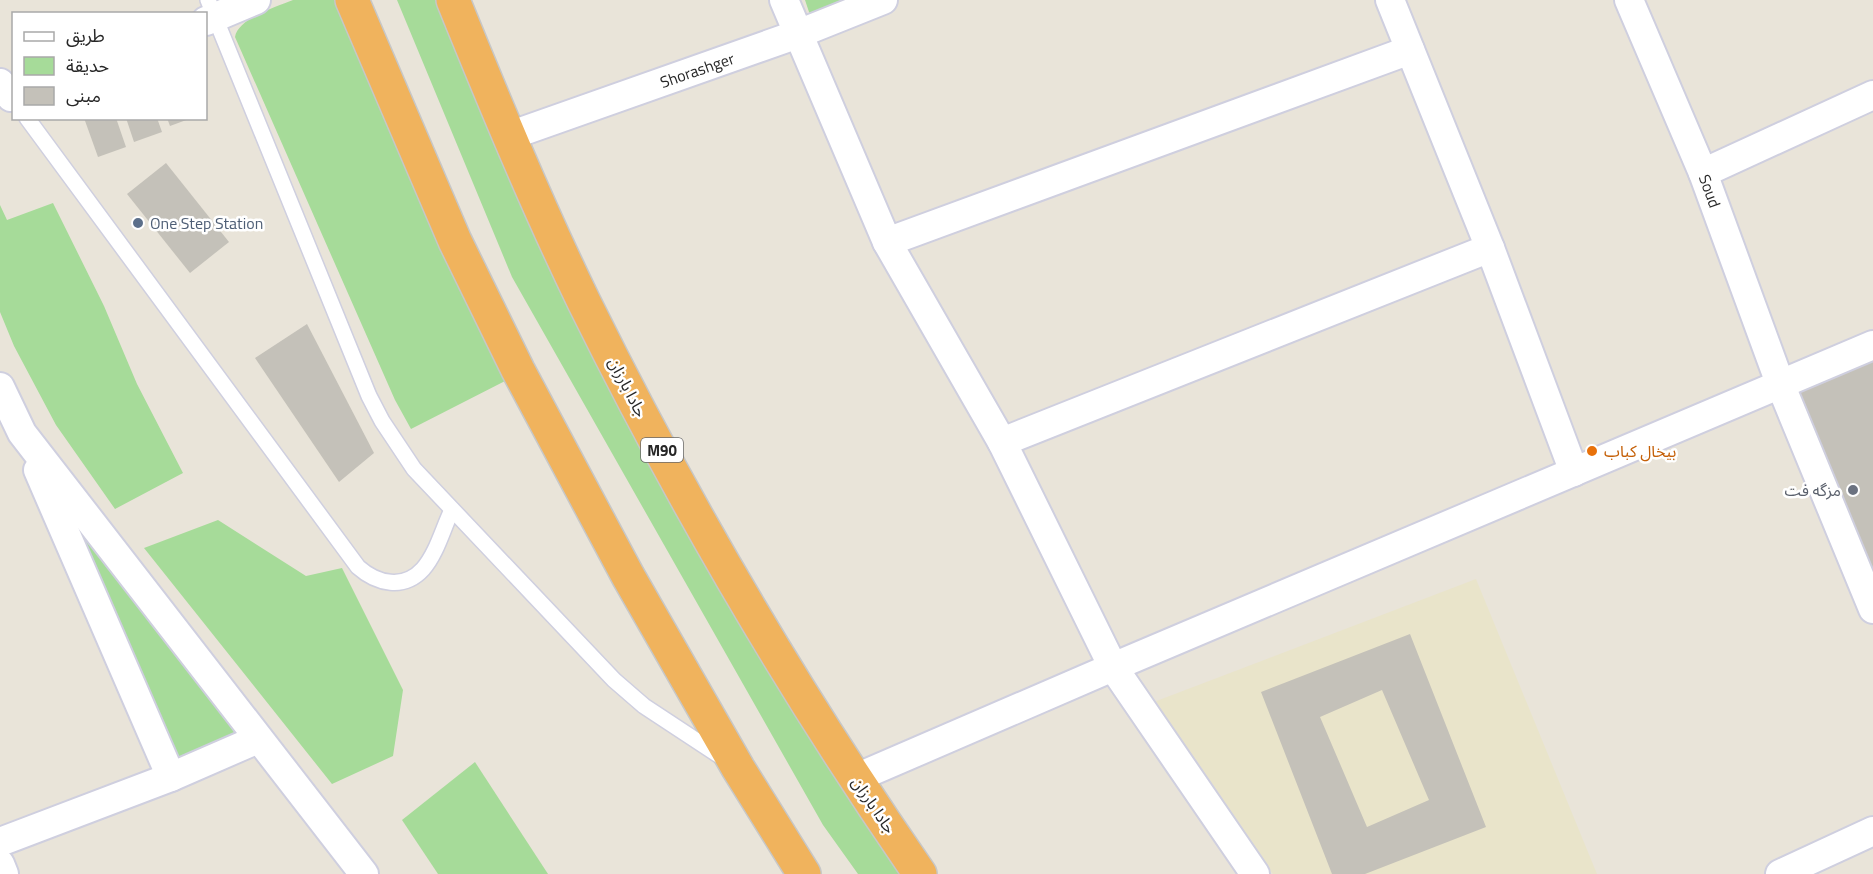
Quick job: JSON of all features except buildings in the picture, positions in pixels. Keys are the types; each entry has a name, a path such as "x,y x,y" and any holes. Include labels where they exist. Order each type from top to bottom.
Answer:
{"highway":[{"path":"352,0 455,242 518,370 628,576 738,768 804,874"},
{"name":"جادا بارزان","path":"453,0 509,136 584,301 697,516 757,622 920,874"}],"street":[{"path":"209,12 256,0"},
{"path":"784,0 887,242 1002,442 1113,667 1255,874"},
{"name":"Shorashger","path":"509,136 798,34 883,0"},
{"path":"1390,0 1490,248 1574,472"},
{"name":"Soud","path":"1629,0 1703,173 1781,386 1871,600"},
{"path":"887,242 1410,50"},
{"path":"1703,173 1873,95"},
{"path":"1002,442 1490,248"},
{"path":"856,778 1873,345"},
{"path":"0,387 171,777"},
{"path":"22,433 364,874"},
{"path":"0,842 171,777 258,739"},
{"path":"1780,874 1873,831"},
{"path":"0,864 4,874"}],"lane":[{"path":"209,12 369,396 397,446 414,469 452,510 614,680 667,723 738,768"},
{"path":"27,120 358,567 369,577 383,582 398,583 412,578 424,568 452,510"}],"shaded area":[{"path":"1476,579 1597,874 1273,874 1146,705"}],"green space":[{"path":"293,0 338,0 507,380 411,429 395,400 235,37 243,24 250,19"},
{"path":"397,0 439,0 512,186 668,492 901,874 858,874 823,825 512,277"},
{"path":"805,0 844,0 810,15"},
{"path":"53,203 104,306 137,384 183,473 115,509 56,425 14,346 0,312 0,205 7,220"},
{"path":"22,433 258,739 171,777"},
{"path":"218,520 306,576 342,568 403,690 393,756 332,784 144,548"},
{"path":"475,762 548,874 438,874 402,820"}],"place":[{"name":"One Step Station","path":"138,223"},
{"name":"بيخال كباب","path":"1592,451"},
{"name":"مزگه فت","path":"1853,490"}]}
